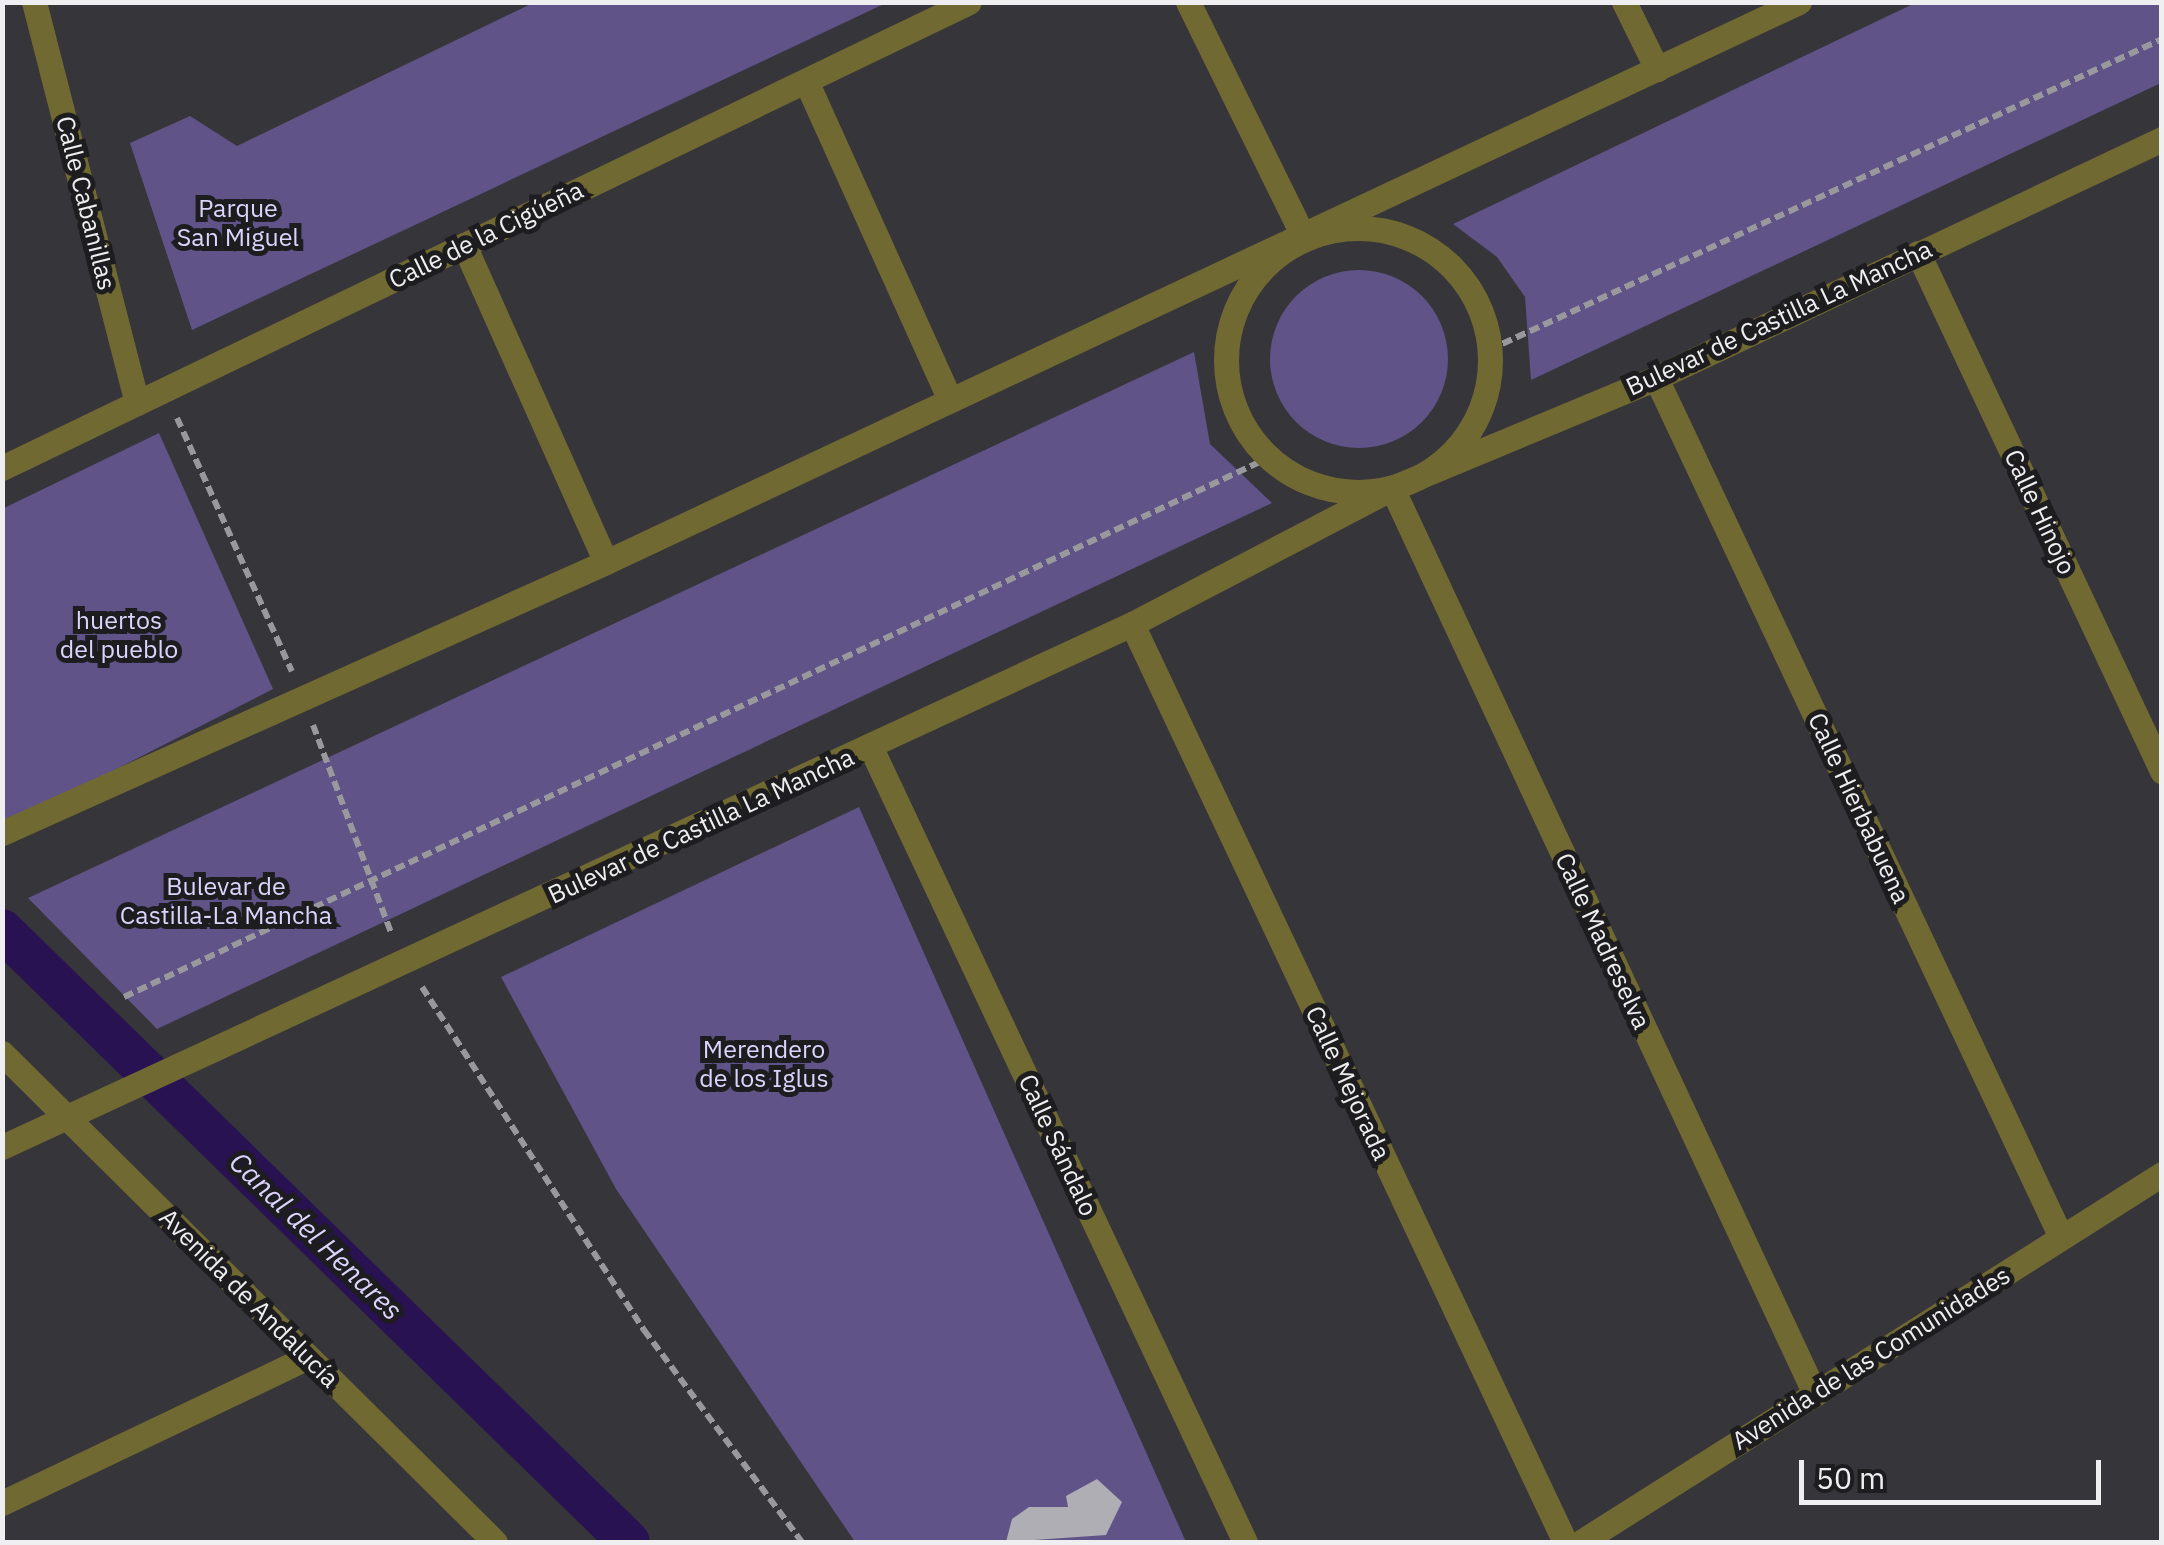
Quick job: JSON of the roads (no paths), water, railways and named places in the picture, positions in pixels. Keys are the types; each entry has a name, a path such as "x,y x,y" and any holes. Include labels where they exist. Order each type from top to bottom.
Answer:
{"street":[{"name":"Calle Cabanillas","path":"34,2 137,403"},
{"name":"Calle de la Cigúeña","path":"2,468 968,2"},
{"path":"1188,2 1304,238"},
{"path":"1624,2 1657,69"},
{"name":"Bulevar de Castilla La Mancha","path":"12,829 606,562 1304,238 1799,2"},
{"path":"806,81 950,400"},
{"name":"Bulevar de Castilla La Mancha","path":"2,1147 1132,624 1392,488 1459,446 1478,417 1489,350 1467,282 1416,239 1358,226 1304,238 1241,296 1225,344 1230,398 1270,457 1320,487 1392,488 1656,378 2162,139"},
{"path":"464,246 606,562"},
{"name":"Calle Hinojo","path":"1918,253 2162,771"},
{"name":"Calle Hierbabuena","path":"1656,378 2062,1237"},
{"name":"Calle Madreselva","path":"1392,488 1815,1394"},
{"name":"Calle Mejorada","path":"1132,624 1564,1542"},
{"name":"Calle Sándalo","path":"871,748 1244,1542"},
{"name":"Avenida de Andalucía","path":"2,1053 495,1542"},
{"name":"Avenida de las Comunidades","path":"1581,1542 2162,1174"},
{"path":"2,1504 308,1357"}],"waterway":[{"name":"Canal del Henares","path":"2,930 629,1542"}],"park label":[{"name":"Parque San Miguel","path":"238,224"},
{"name":"huertos del pueblo","path":"119,636"},
{"name":"Bulevar de Castilla-La Mancha","path":"226,902"},
{"name":"Merendero de los Iglus","path":"764,1064"}]}
